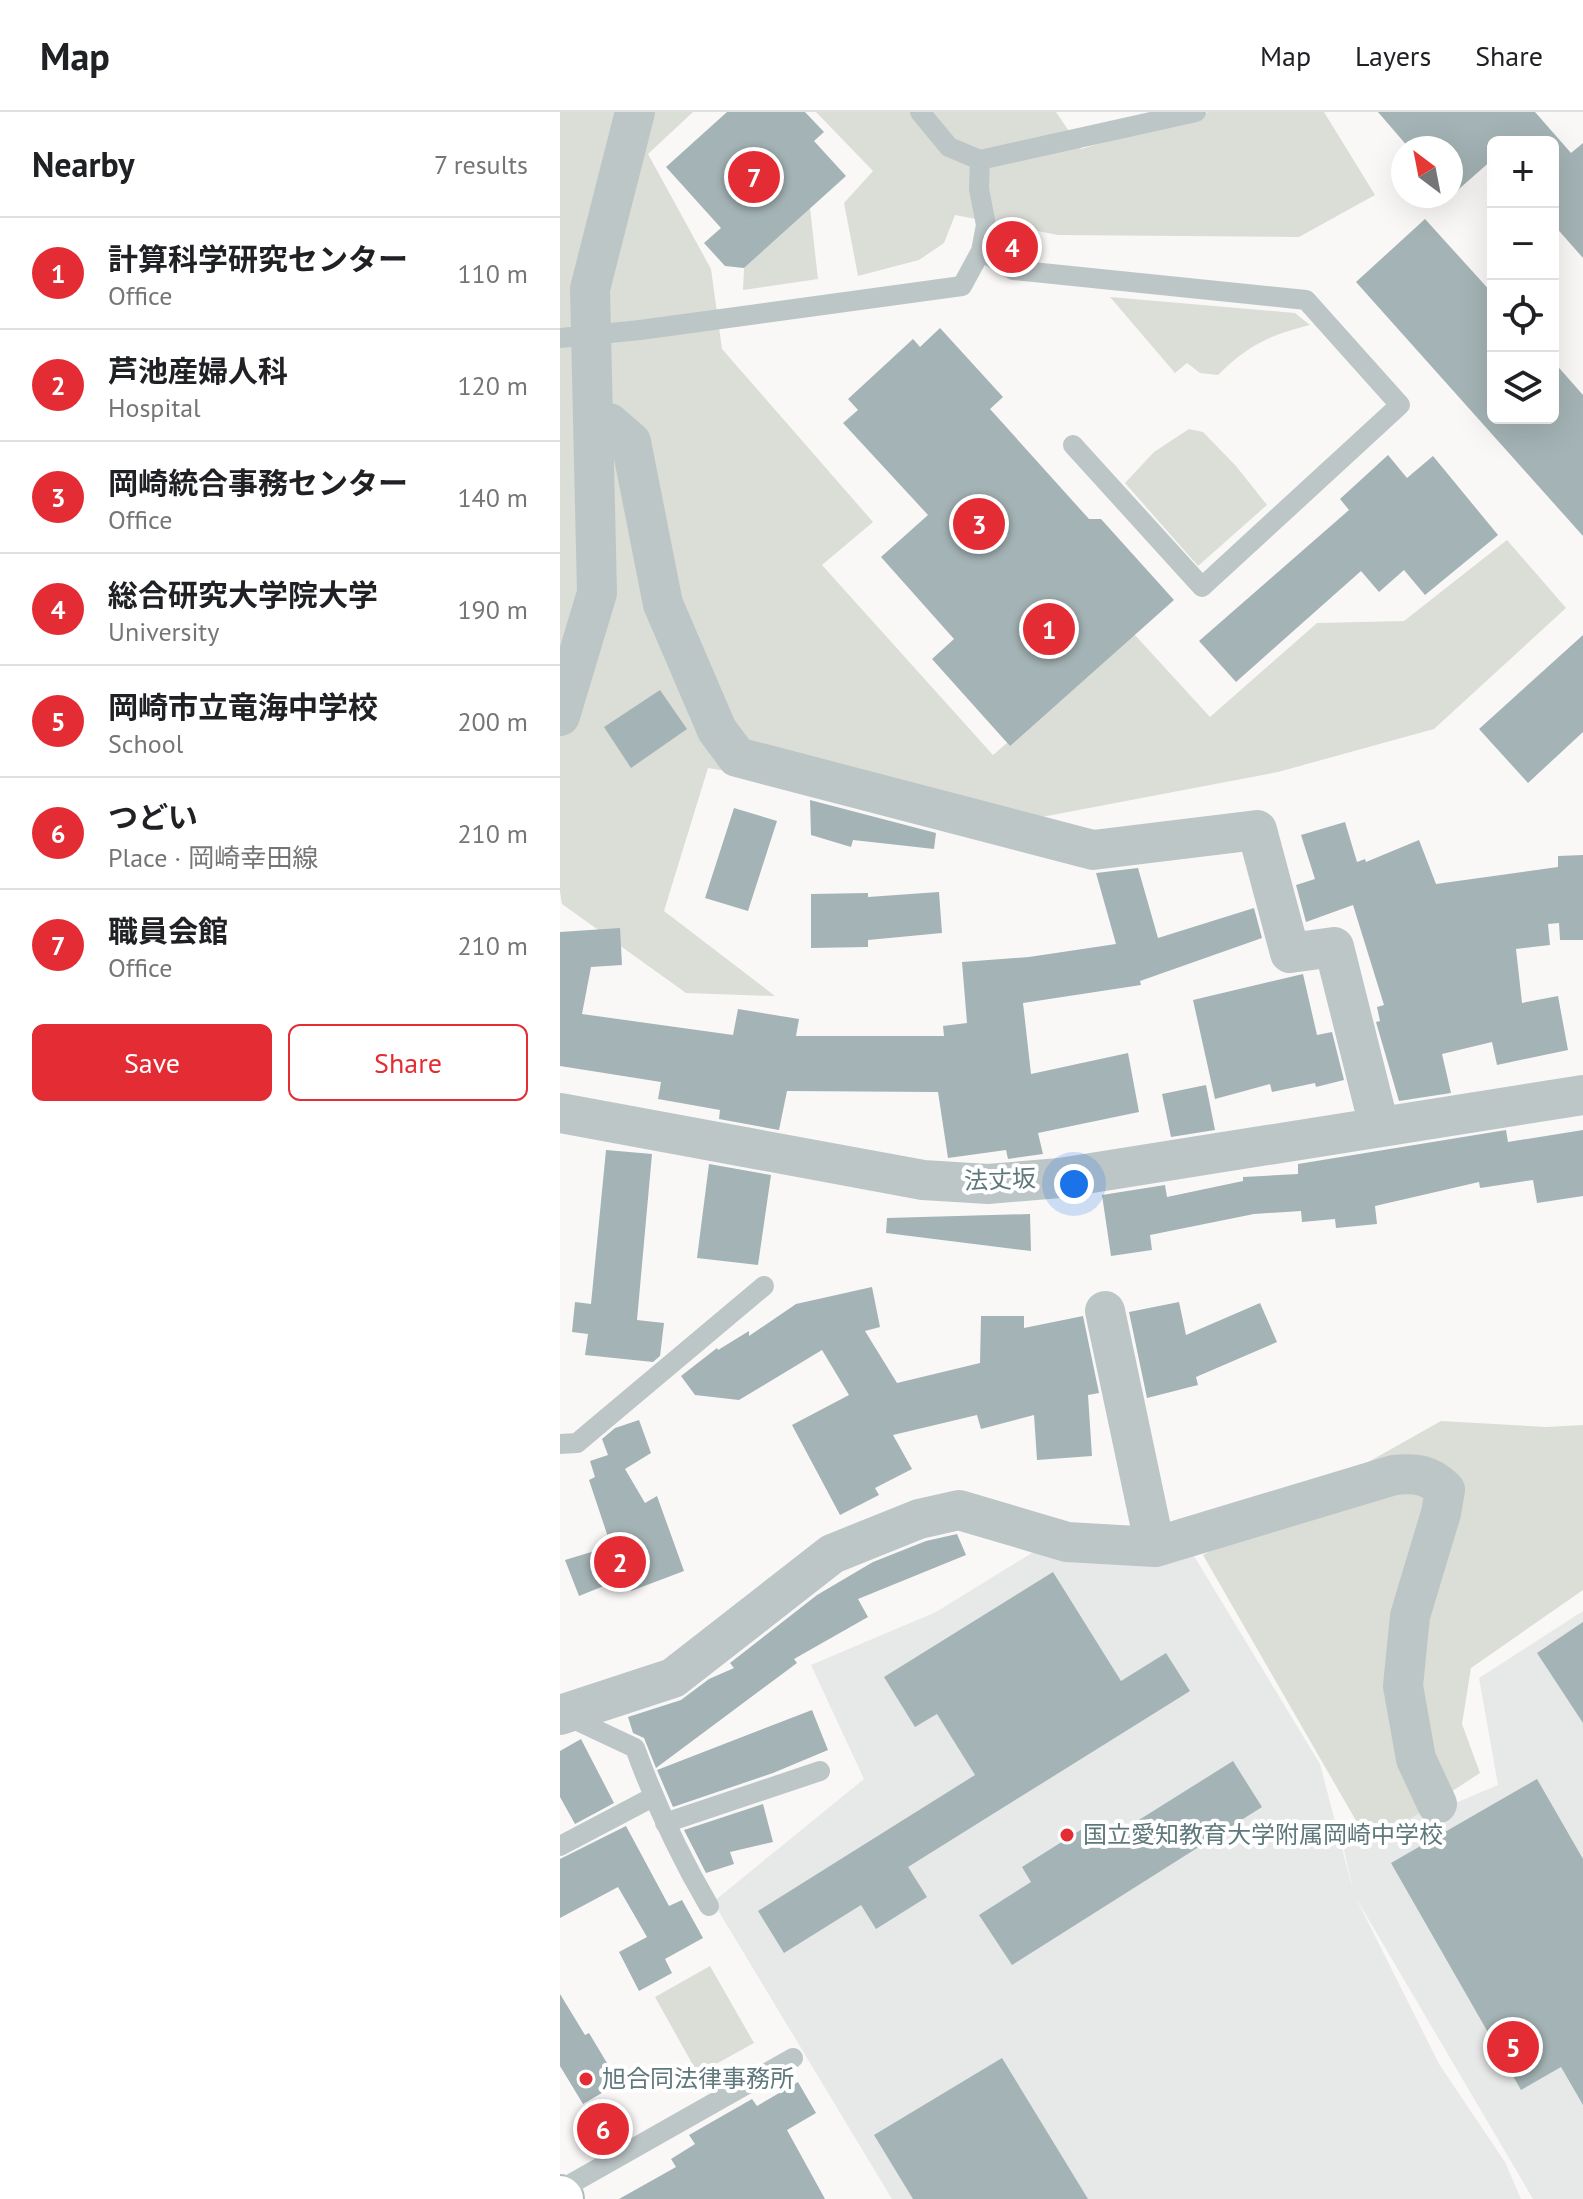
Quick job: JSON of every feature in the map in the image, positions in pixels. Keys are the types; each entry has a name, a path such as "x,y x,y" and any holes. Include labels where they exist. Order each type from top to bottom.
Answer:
{"street":[{"path":"560,716 597,593 590,289 635,112"},
{"path":"593,422 609,423 631,442 663,604 717,730 737,757 1093,850 1257,830 1290,953 1334,947 1379,1126"},
{"name":"法丈坂","path":"560,1113 923,1180 988,1184 1060,1178 1583,1095"},
{"path":"1105,1311 1155,1547"},
{"path":"562,1714 673,1678 832,1554 919,1519 959,1510 1067,1542 1155,1547 1394,1475 1418,1473 1434,1479 1445,1490 1410,1616 1403,1686 1416,1759 1437,1804"}],"lane":[{"path":"920,112 949,147 980,160 1196,112"},
{"path":"560,338 962,286 981,251 986,225 979,189 980,160"},
{"path":"981,251 1013,270 1306,300 1400,405 1202,587 1073,445"},
{"path":"560,1444 577,1443 764,1286"},
{"path":"562,1714 635,1748 683,1863 709,1906"},
{"path":"665,1823 820,1771"},
{"path":"560,1846 653,1797"},
{"path":"560,2190 793,2058"}],"shaded area":[{"path":"560,112 693,112 648,154 711,269 722,349 873,522 822,565 993,755 1134,634 1210,717 1317,623 1404,621 1507,540 1566,608 1434,729 1278,772 1026,820 708,768 664,911 775,996 686,993 562,904 560,892"},
{"path":"816,112 1056,112 1081,149 1209,112 1324,112 1375,195 1299,237 1058,235 955,215 944,243 919,260 858,276 844,203 873,171"},
{"path":"810,208 818,279 743,290 744,268"},
{"path":"1110,297 1295,313 1310,325 1260,342 1218,375 1200,373 1187,363 1175,373"},
{"path":"1189,429 1203,432 1236,466 1267,505 1198,566 1125,483 1154,452"},
{"path":"1441,1421 1546,1427 1583,1425 1583,1590 1471,1668 1462,1724 1480,1773 1370,1845 1203,1555"},
{"name":"国立愛知教育大学附属岡崎中学校","path":"1040,1548 1191,1551 1320,1764 1354,1894 1341,1837 1415,1793 1443,1789 1458,1802 1498,1785 1479,1678 1583,1611 1583,2199 1533,2199 1356,1898 1439,2064 1505,2162 1521,2199 892,2199 713,1902 864,1779 811,1665 936,1612"},
{"path":"710,1966 754,2043 698,2074 655,1997"}],"building":[{"path":"727,112 805,112 824,132 814,141 846,176 744,268 725,266 704,243 721,228 666,167"},
{"path":"1378,112 1535,112 1556,136 1487,136 1487,164 1463,185 1463,136 1399,136"},
{"path":"1559,139 1571,153 1583,143 1583,258 1559,231"},
{"path":"1425,219 1487,287 1487,424 1559,424 1559,368 1583,395 1583,536 1356,282"},
{"path":"940,328 1003,397 990,409 1089,519 1101,519 1174,600 1010,746 932,659 954,639 881,557 928,515 843,423 858,410 848,399 913,339 920,347"},
{"path":"1388,455 1407,478 1433,456 1498,535 1425,595 1404,570 1379,592 1361,571 1236,682 1199,641 1349,510 1340,499"},
{"path":"1583,635 1583,732 1528,783 1479,729"},
{"path":"660,690 687,729 631,768 604,727"},
{"path":"810,800 936,833 934,849 853,840 851,847 811,835"},
{"path":"734,808 777,821 748,911 705,898"},
{"path":"1345,822 1357,862 1365,859 1366,862 1419,840 1436,884 1558,867 1558,856 1583,855 1583,940 1560,940 1559,923 1548,924 1550,945 1516,949 1522,1003 1558,996 1568,1050 1497,1065 1492,1042 1442,1054 1451,1093 1399,1101 1376,1022 1380,1021 1377,1007 1384,1005 1353,905 1306,922 1296,885 1315,879 1301,835"},
{"path":"1138,868 1158,938 1254,908 1262,938 1140,981 1141,985 1023,1003 1031,1074 1128,1053 1139,1112 1038,1133 1043,1154 1008,1159 1006,1150 948,1158 938,1092 787,1091 779,1130 719,1119 720,1110 658,1099 661,1082 560,1066 560,932 620,928 622,965 591,967 582,1014 733,1035 738,1009 799,1019 796,1036 944,1036 943,1026 967,1023 962,962 1029,957 1116,944 1096,873"},
{"path":"939,892 942,933 868,940 868,947 811,948 811,894 868,893 868,897"},
{"path":"1303,974 1317,1035 1332,1032 1344,1080 1272,1092 1270,1084 1215,1099 1193,1000"},
{"path":"1206,1085 1215,1130 1171,1137 1162,1094"},
{"path":"1506,1130 1508,1142 1583,1130 1583,1196 1537,1203 1533,1180 1480,1188 1479,1182 1375,1206 1377,1224 1336,1228 1335,1219 1302,1222 1301,1211 1254,1214 1150,1235 1152,1250 1111,1256 1102,1195 1165,1185 1167,1197 1243,1181 1243,1177 1298,1174 1298,1164"},
{"path":"606,1150 652,1154 637,1320 664,1323 660,1356 653,1362 585,1355 588,1334 572,1332 575,1302 591,1304"},
{"path":"709,1164 771,1175 758,1265 697,1258"},
{"path":"1030,1214 1031,1251 886,1233 887,1218"},
{"path":"872,1287 880,1327 865,1331 897,1383 980,1363 981,1316 1024,1316 1024,1328 1083,1316 1099,1393 1088,1395 1092,1456 1037,1460 1034,1415 981,1429 977,1415 893,1435 912,1469 875,1488 879,1495 840,1515 792,1425 849,1395 822,1350 739,1400 695,1395 681,1376 717,1348 749,1331 749,1336 796,1304"},
{"path":"1179,1302 1186,1335 1260,1303 1277,1342 1196,1377 1198,1385 1147,1398 1129,1312"},
{"path":"639,1420 651,1453 625,1469 645,1503 657,1496 684,1571 631,1591 626,1577 579,1596 565,1560 611,1546 589,1480 595,1477 590,1461 608,1455 602,1439 615,1428"},
{"path":"957,1534 966,1555 858,1599 868,1617 794,1659 797,1663 656,1768 644,1738 633,1733 628,1717 681,1700 709,1679 734,1668 730,1663 817,1595 873,1562 926,1541"},
{"path":"1053,1572 1121,1681 1166,1653 1190,1691 908,1867 927,1897 876,1929 861,1905 784,1953 758,1911 975,1775 937,1714 915,1727 884,1677"},
{"path":"1583,1622 1583,1723 1537,1653"},
{"path":"812,1710 828,1750 773,1773 673,1807 657,1770"},
{"path":"581,1739 614,1803 575,1824 560,1797 560,1751"},
{"path":"1233,1761 1262,1807 1012,1965 979,1915 1031,1882 1022,1867 1087,1826 1099,1845"},
{"path":"1537,1779 1583,1859 1583,2105 1561,2067 1521,2090 1391,1863"},
{"path":"763,1804 773,1842 730,1852 734,1864 706,1873 684,1830"},
{"path":"626,1826 669,1906 682,1900 703,1938 665,1959 672,1973 639,1991 619,1952 647,1937 618,1887 560,1918 560,1859"},
{"path":"560,1994 585,2035 589,2033 619,2083 583,2104 560,2066"},
{"path":"1002,2058 1088,2199 913,2199 874,2135"},
{"path":"798,2082 816,2113 787,2130 825,2199 619,2199 676,2167 671,2159 695,2144 689,2135 752,2099 757,2106"}],"place":[{"name":"職員会館","path":"754,177"},
{"name":"総合研究大学院大学","path":"1012,247"},
{"name":"岡崎統合事務センター","path":"979,524"},
{"name":"計算科学研究センター","path":"1049,629"},
{"name":"芦池産婦人科","path":"620,1562"},
{"name":"国立愛知教育大学附属岡崎中学校","path":"1067,1835"},
{"name":"岡崎市立竜海中学校","path":"1513,2047"},
{"name":"旭合同法律事務所","path":"586,2079"},
{"name":"つどい","path":"603,2129"}]}
